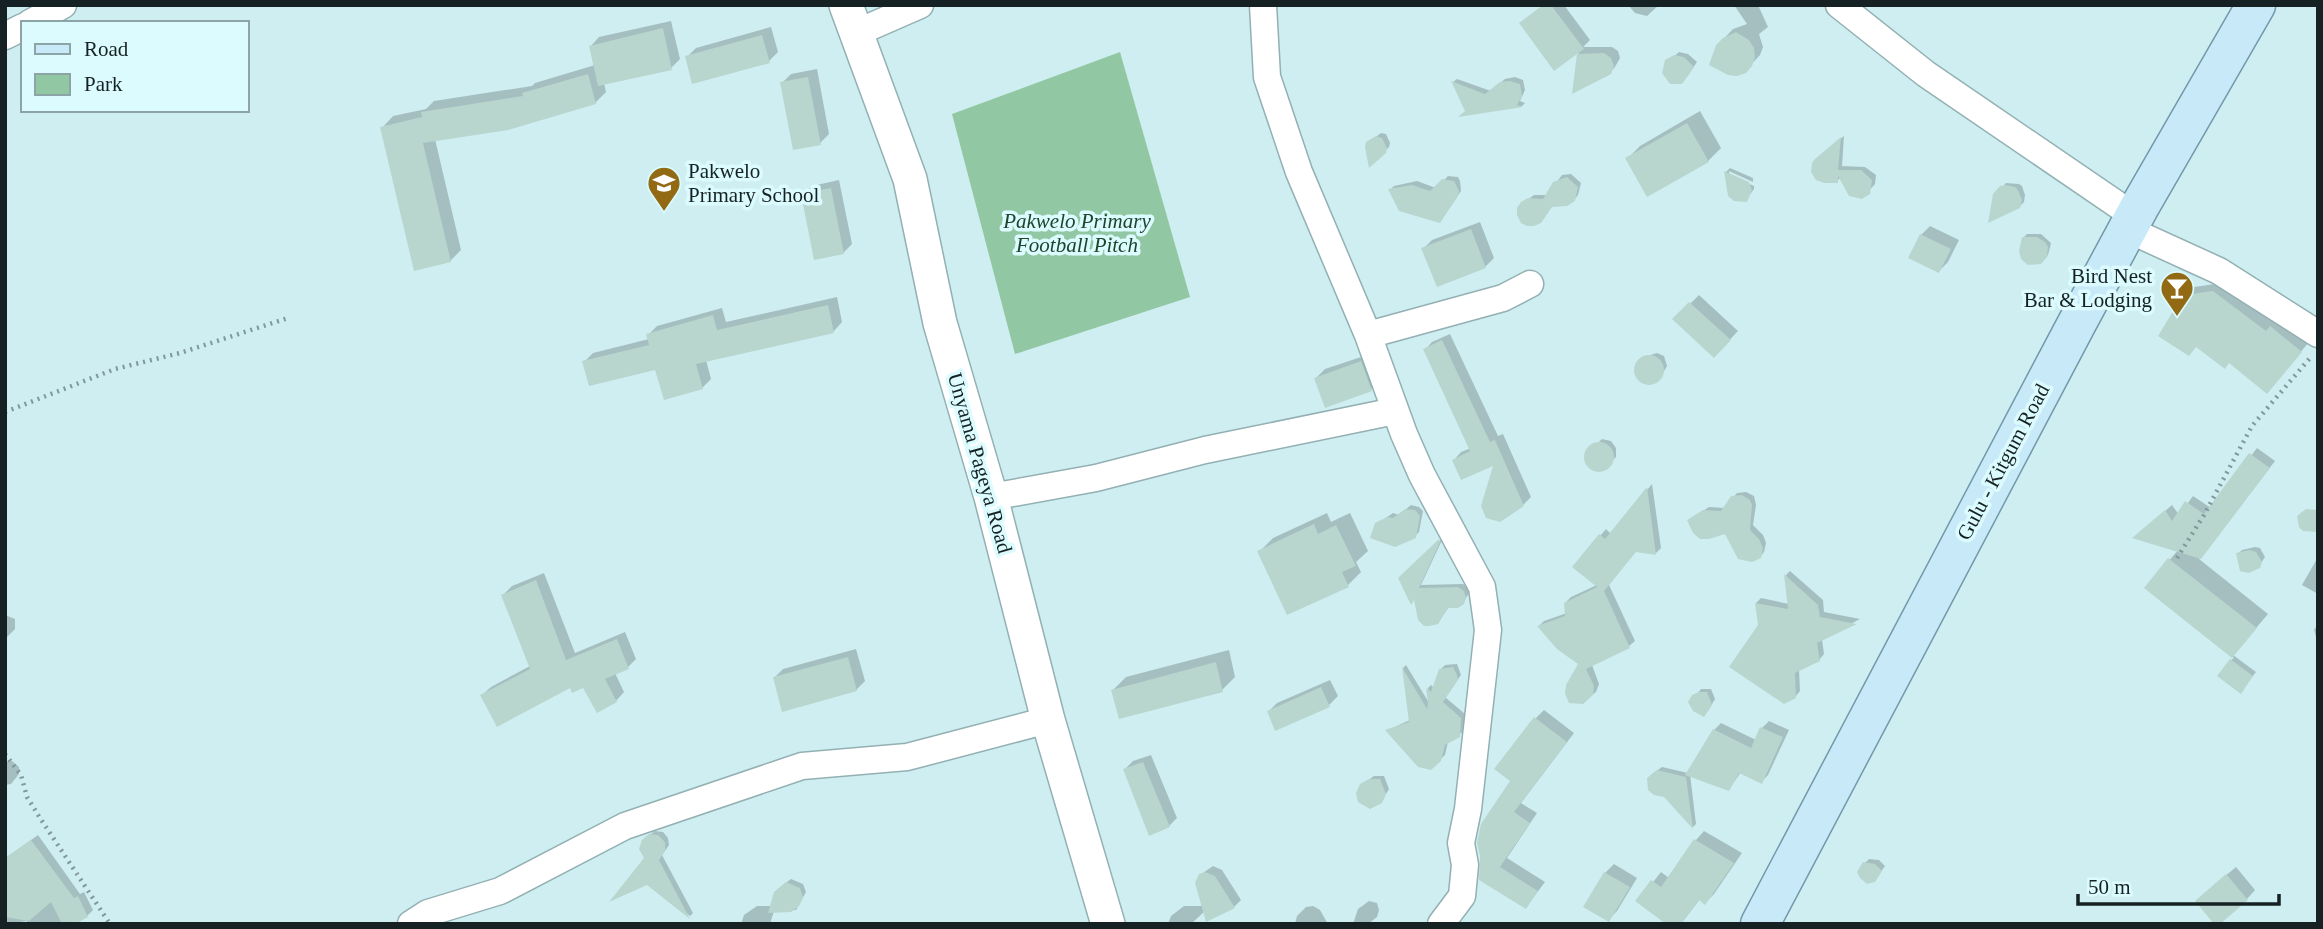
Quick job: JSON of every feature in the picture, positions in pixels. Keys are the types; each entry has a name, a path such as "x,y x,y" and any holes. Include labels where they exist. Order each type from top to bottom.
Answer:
{"main road":[{"name":"Gulu - Kitgum Road","path":"1760,924 2131,223 2256,5"}],"street":[{"path":"34,21 63,5"},
{"path":"851,19 919,5"},
{"path":"1264,5 1267,77 1298,172 1368,335 1395,411 1422,475 1482,587 1488,630 1470,796 1461,842 1465,864 1462,897 1441,924"},
{"path":"1839,5 1926,74 2131,223 2220,271 2318,334"},
{"name":"Unyama Pageya Road","path":"851,19 911,179 940,323 991,497 1048,720 1108,924"},
{"path":"5,36 21,28"},
{"path":"1368,335 1503,298 1530,284"},
{"path":"991,497 1096,478 1205,450 1395,411"},
{"path":"411,924 428,913 500,891 625,827 802,766 907,757 1048,720"}],"path":[{"path":"5,412 115,369 180,353 288,318"},
{"path":"2178,558 2252,426 2318,349"},
{"path":"5,754 21,775 27,797 110,924"}],"green space":[{"name":"Pakwelo Primary Football Pitch","path":"1120,52 1190,297 1015,354 952,114"}],"building":[{"path":"1543,5 1551,5 1584,49 1554,71 1519,23"},
{"path":"663,28 672,70 598,86 589,46"},
{"path":"1736,32 1749,40 1755,57 1746,73 1737,76 1728,75 1709,65 1716,45"},
{"path":"762,35 770,63 692,84 685,56"},
{"path":"1604,53 1611,58 1614,66 1611,74 1572,94 1577,54"},
{"path":"1674,55 1684,57 1694,67 1682,84 1670,84 1662,73 1665,60"},
{"path":"588,74 596,104 508,130 423,143 451,262 414,271 380,127 422,117 421,112 523,96 522,93"},
{"path":"808,77 821,145 793,150 780,82"},
{"path":"1451,81 1485,94 1500,82 1520,84 1522,96 1517,105 1523,107 1458,117 1465,111"},
{"path":"1687,123 1709,162 1647,197 1625,158"},
{"path":"1376,136 1382,138 1387,148 1386,153 1369,168 1366,142"},
{"path":"1841,137 1838,170 1861,170 1872,180 1870,194 1862,199 1849,196 1838,176 1838,183 1824,183 1816,180 1811,172 1815,159"},
{"path":"1724,171 1749,182 1752,190 1747,202 1734,201 1728,196"},
{"path":"1567,177 1578,187 1575,201 1567,206 1552,207 1541,223 1534,226 1521,223 1517,208 1521,202 1528,198 1543,199 1553,182"},
{"path":"1442,179 1454,181 1459,191 1440,223 1399,211 1388,189 1412,185 1430,191"},
{"path":"2000,186 2018,190 2022,200 2020,208 1988,223 1993,194"},
{"path":"831,188 844,254 814,260 801,194"},
{"path":"1471,229 1486,268 1437,287 1421,248"},
{"path":"1920,234 1951,249 1939,273 1908,258"},
{"path":"2022,237 2037,237 2045,242 2048,247 2047,257 2041,264 2028,265 2021,259 2019,251"},
{"path":"2213,291 2266,331 2270,326 2302,352 2267,394 2229,363 2225,369 2196,347 2189,356 2158,336 2183,295"},
{"path":"1689,302 1731,340 1714,358 1672,319"},
{"path":"828,305 834,333 696,364 703,389 664,400 655,370 589,386 582,361 649,345 646,334 713,315 717,330"},
{"path":"1442,340 1490,442 1495,440 1524,506 1500,522 1486,518 1481,506 1493,466 1461,480 1452,460 1470,451 1423,349"},
{"path":"1649,355 1655,356 1663,364 1663,376 1655,384 1649,385 1643,384 1635,376 1634,370 1635,364 1643,356"},
{"path":"1361,361 1372,391 1325,408 1314,378"},
{"path":"1599,442 1605,443 1613,451 1613,463 1605,471 1599,472 1593,471 1585,463 1584,457 1585,451 1593,443"},
{"path":"2249,453 2270,468 2201,559 2132,538 2165,510 2172,521 2185,501 2204,514"},
{"path":"1647,487 1656,555 1636,552 1604,591 1630,648 1586,669 1594,686 1593,695 1583,704 1569,703 1565,694 1566,685 1578,664 1557,649 1537,626 1565,616 1564,603 1597,587 1572,567 1599,534 1605,539"},
{"path":"1742,495 1750,500 1752,505 1750,530 1763,548 1761,558 1752,562 1738,559 1725,534 1700,539 1693,533 1687,520 1703,510 1721,511 1731,496"},
{"path":"1405,509 1415,510 1420,516 1416,538 1395,547 1370,538 1375,523 1387,517 1393,518"},
{"path":"2306,509 2318,510 2318,532 2303,531 2299,527 2297,516"},
{"path":"1314,524 1318,534 1336,525 1356,566 1342,572 1349,587 1287,615 1257,551"},
{"path":"1439,539 1419,588 1458,587 1464,591 1466,598 1464,604 1458,608 1448,608 1438,624 1424,626 1418,620 1414,600 1411,605 1398,578"},
{"path":"2250,550 2256,552 2262,562 2260,568 2249,573 2240,571 2236,553"},
{"path":"2168,558 2257,628 2232,658 2144,588"},
{"path":"1784,574 1818,605 1820,617 1857,624 1817,643 1820,661 1795,673 1796,698 1784,704 1729,667 1758,625 1755,603 1788,609"},
{"path":"536,580 566,660 617,639 629,669 605,679 617,702 597,713 583,688 572,693 570,688 497,727 480,695 530,669 501,595"},
{"path":"848,657 857,691 782,712 773,677"},
{"path":"2230,659 2253,676 2241,694 2217,676"},
{"path":"1216,662 1223,692 1119,719 1111,690"},
{"path":"1402,667 1427,709 1426,688 1431,692 1439,669 1453,667 1457,675 1458,680 1443,702 1461,718 1460,737 1445,745 1441,761 1431,770 1418,767 1385,730 1409,722"},
{"path":"1321,687 1330,707 1275,731 1267,711"},
{"path":"1707,692 1712,705 1704,717 1693,711 1688,702 1692,695"},
{"path":"1534,717 1567,742 1514,812 1530,823 1500,867 1538,891 1526,909 1479,880 1480,856 1477,843 1481,824 1510,781 1494,769"},
{"path":"1760,727 1783,737 1762,784 1739,773 1729,791 1685,775 1713,729 1751,748"},
{"path":"1143,762 1170,827 1149,836 1123,769"},
{"path":"1657,770 1686,777 1693,829 1664,797 1654,795 1648,790 1647,778"},
{"path":"1369,779 1380,779 1386,794 1382,803 1370,809 1358,802 1356,793 1360,784"},
{"path":"649,834 658,835 665,842 665,851 659,860 690,919 647,885 609,902 644,858 639,849 642,840"},
{"path":"1694,839 1734,863 1705,905 1699,900 1681,924 1666,924 1635,901 1651,880 1661,887"},
{"path":"31,840 74,898 78,896 88,917 75,924 62,924 51,902 29,921 5,917 5,858"},
{"path":"1863,862 1875,864 1882,871 1875,882 1867,884 1860,878 1857,872"},
{"path":"1205,872 1215,876 1235,908 1206,922 1195,883 1199,874"},
{"path":"1604,872 1630,887 1609,922 1583,907"},
{"path":"2226,874 2248,900 2220,924 2214,924 2195,901"},
{"path":"786,882 800,888 803,898 799,906 791,912 768,913 774,892"}],"place":[{"name":"Pakwelo Primary School","path":"664,213"},
{"name":"Bird Nest Bar & Lodging","path":"2177,318"}]}
